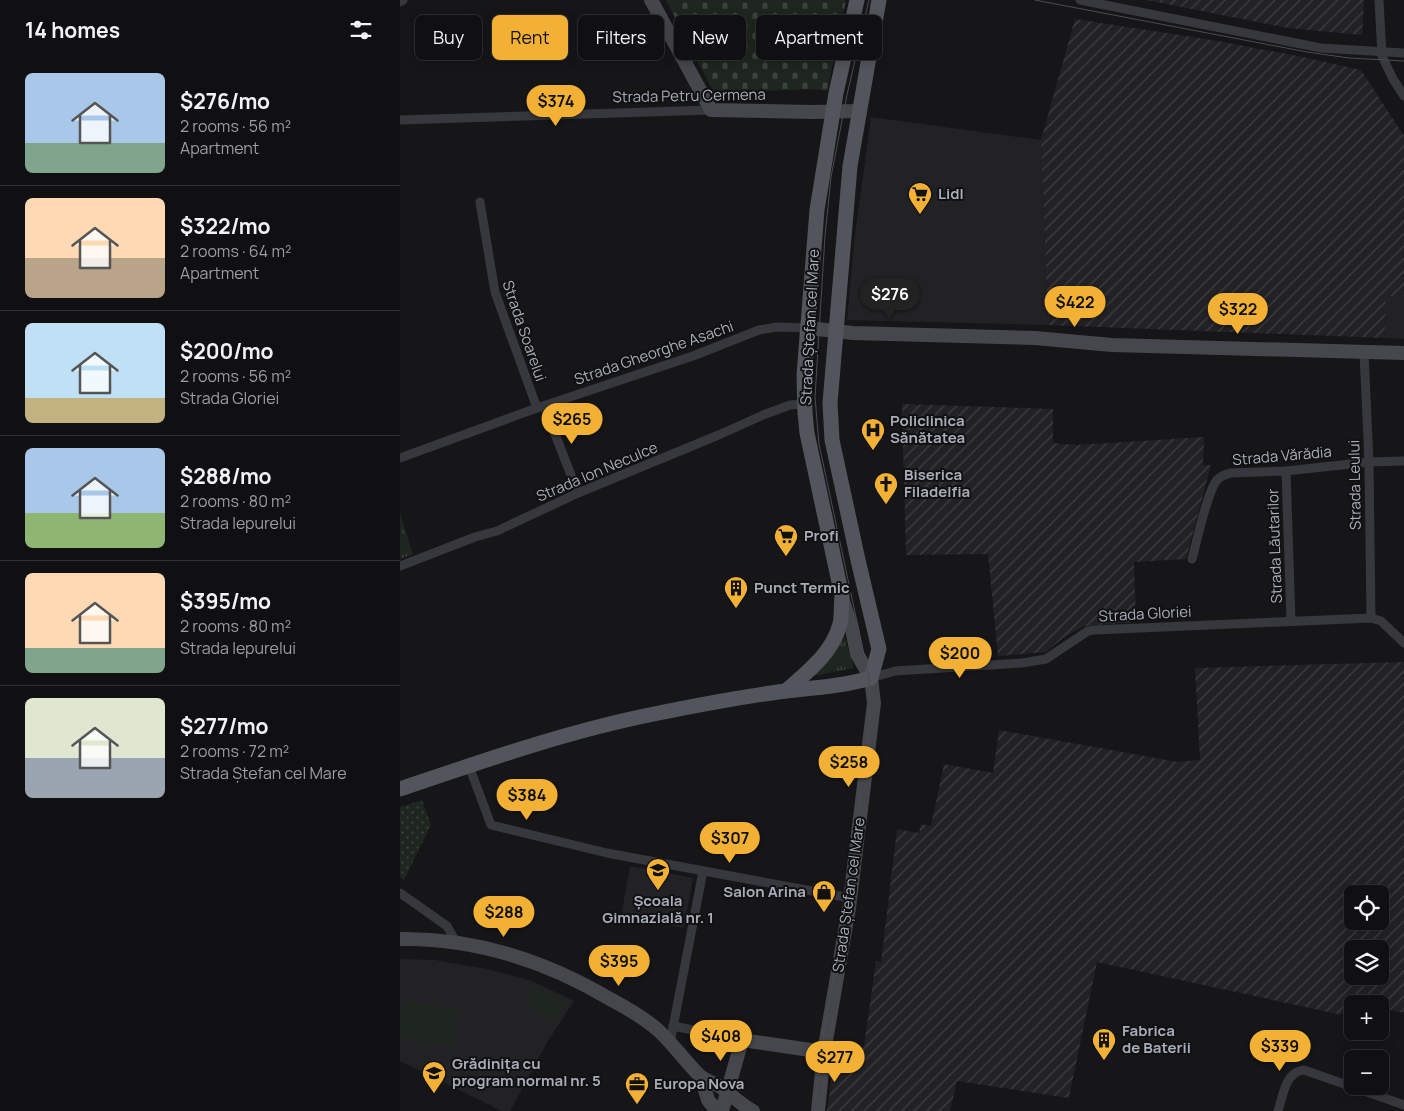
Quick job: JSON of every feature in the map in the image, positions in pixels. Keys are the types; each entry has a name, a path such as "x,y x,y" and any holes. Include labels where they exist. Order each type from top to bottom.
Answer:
{"main road":[{"name":"Strada Ștefan cel Mare","path":"842,596 808,433 804,404 804,376 817,210 832,112 857,0"},
{"name":"Strada Ștefan cel Mare","path":"871,678 880,649 841,483 830,422 830,388 850,166 879,0"},
{"path":"786,691 817,664 834,639 840,622 842,596"},
{"path":"400,789 580,732 652,714 786,691 821,688 871,678"}],"street":[{"path":"651,0 711,110"},
{"path":"1080,0 1321,48 1404,54"},
{"path":"1379,0 1381,53 1393,79 1404,96"},
{"name":"Strada Petru Cermena","path":"400,120 711,110 859,111"},
{"name":"Strada Soarelui","path":"480,202 495,292 578,494"},
{"name":"Strada Gheorghe Asachi","path":"400,458 541,407 693,356 759,330 777,327 808,328"},
{"path":"808,328 835,331 1035,338 1112,345 1404,353"},
{"name":"Strada Leului","path":"1364,353 1369,462 1371,618"},
{"name":"Strada Ion Neculce","path":"400,566 475,537 498,531 578,494 762,415 790,405 804,404"},
{"name":"Strada Vărădia","path":"1192,559 1211,493 1218,479 1231,472 1404,461"},
{"name":"Strada Lăutarilor","path":"1286,470 1291,620"},
{"name":"Strada Ștefan cel Mare","path":"818,1111 824,1052 850,898 874,703 871,678 857,654 842,596"},
{"path":"1371,618 1381,621 1404,643"},
{"name":"Strada Gloriei","path":"871,678 895,671 1022,663 1044,659 1051,657 1088,631 1094,630 1371,618"},
{"path":"469,766 491,825 607,852 850,898"},
{"path":"670,1043 703,871"},
{"path":"400,893 446,926 456,942"},
{"path":"400,938 456,942 487,948 522,958 569,976 644,1019 670,1043 701,1077 718,1085 746,1111"},
{"path":"673,1026 742,1040 824,1052"},
{"path":"722,1111 742,1040"},
{"path":"1278,1111 1291,1076 1298,1071 1308,1071 1404,1105"},
{"path":"701,1077 708,1100 717,1111"}],"shaded area":[{"path":"1146,0 1364,0 1362,35 1287,28"},
{"path":"1075,19 1206,39 1361,70 1404,136 1404,296 1386,296 1385,338 1048,325 1041,140"},
{"path":"871,117 1041,140 1048,325 847,320 855,235"},
{"path":"1386,296 1404,296 1404,339 1385,338"},
{"path":"902,404 1053,409 1053,443 1076,445 1204,437 1203,465 1211,465 1186,559 1134,562 1136,622 1084,626 1063,638 1046,652 998,656 988,554 906,555"},
{"path":"1404,662 1404,1013 1389,1010 1389,995 1344,995 1342,1015 1097,962 1069,1098 957,1081 950,1111 827,1111 834,1064 851,1066 864,1046 876,961 881,962 897,829 919,833 921,824 931,826 944,764 993,773 999,730 1178,762 1200,760 1195,668"},
{"name":"Școala Gimnazială nr. 1","path":"630,866 693,878 684,928 621,916"},
{"path":"400,959 435,960 487,969 532,981 574,1001 548,1041 510,1111 502,1111 400,1061"}],"green space":[{"path":"666,0 846,0 843,15 756,15 756,60 833,60 827,91 815,89 714,93 697,60 746,60 746,15 674,16"},
{"path":"400,514 413,554 400,559"},
{"path":"843,632 854,668 814,676"},
{"path":"422,800 431,825 404,880 400,877 400,807"},
{"path":"536,987 565,1004 555,1021 526,1004"},
{"path":"404,1001 458,1011 452,1047 400,1037"}],"tram line":[{"path":"814,1111 820,1051 846,908 870,721 869,678 819,444 815,397 825,236 831,177 847,95 869,0"},
{"path":"1035,0 1307,52 1349,58 1404,61"},
{"path":"821,1111 827,1052 835,1009"}],"place":[{"name":"Lidl","path":"920,215"},
{"name":"Policlinica Sănătatea","path":"873,451"},
{"name":"Biserica Filadelfia","path":"886,505"},
{"name":"Profi","path":"786,557"},
{"name":"Punct Termic","path":"736,609"},
{"name":"Școala Gimnazială nr. 1","path":"658,891"},
{"name":"Salon Arina","path":"824,913"},
{"name":"Fabrica de Baterii","path":"1104,1061"},
{"name":"Grădinița cu program normal nr. 5","path":"434,1094"},
{"name":"Europa Nova","path":"637,1105"}]}
